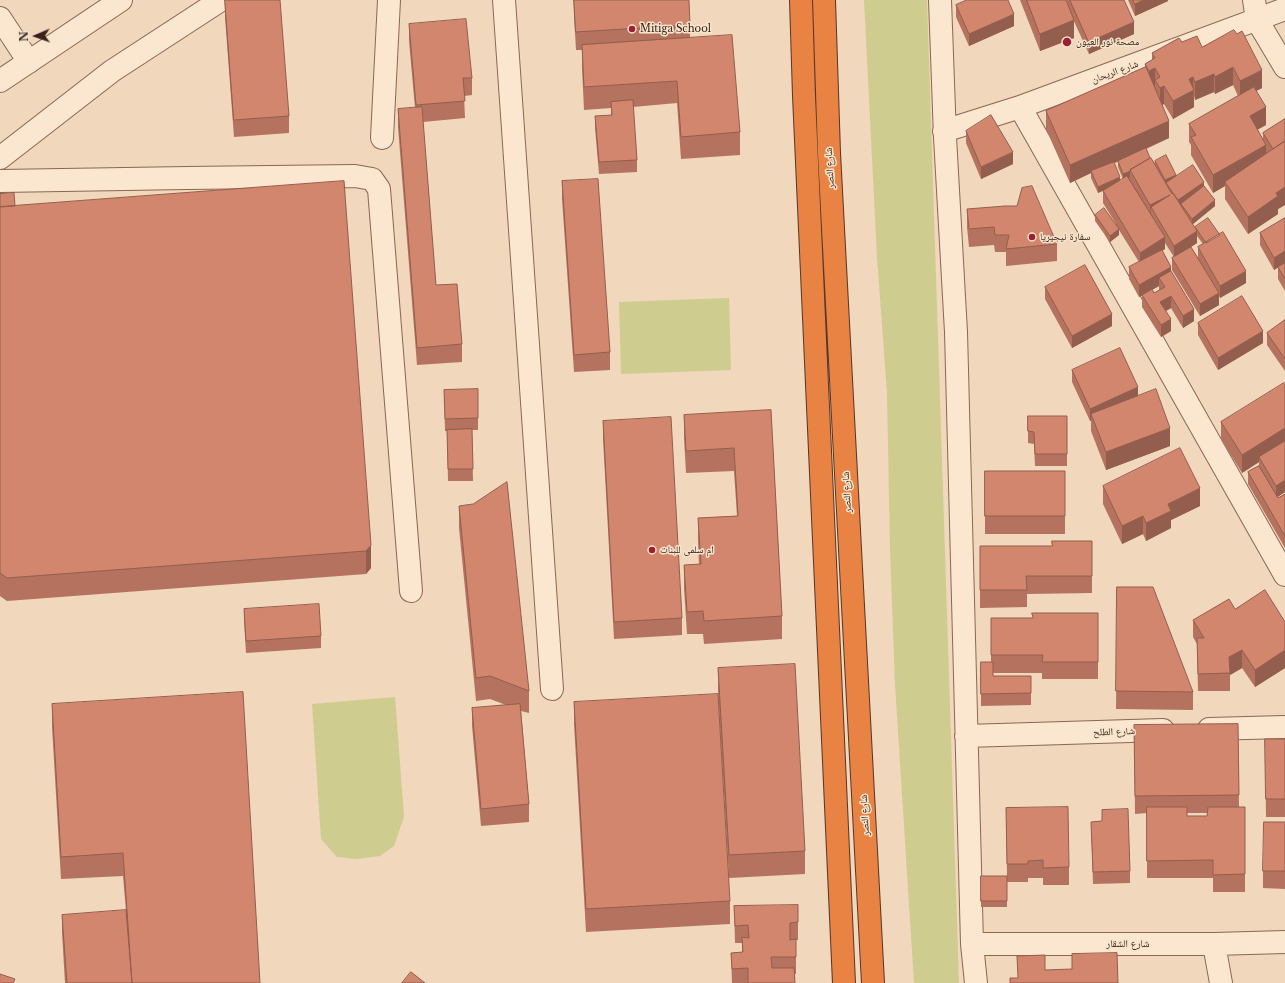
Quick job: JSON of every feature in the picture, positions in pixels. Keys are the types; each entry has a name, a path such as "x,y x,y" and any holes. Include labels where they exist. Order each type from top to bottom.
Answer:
{"highway":[{"path":"801,0 844,983"},
{"name":"شارع النصر","path":"824,0 829,153 873,983"}],"street":[{"path":"0,81 121,0"},
{"path":"0,158 112,71 221,0"},
{"path":"382,138 388,0"},
{"path":"504,0 552,689"},
{"path":"940,0 944,131 956,332 972,944 976,983"},
{"name":"شارع الريحان","path":"944,131 1020,107 1255,10 1285,9"},
{"path":"1255,10 1285,67"},
{"path":"0,18 29,62"},
{"path":"1020,107 1285,575"},
{"path":"0,181 355,176 372,179 379,189 411,591"},
{"name":"شارع الطلح","path":"966,736 1285,727"},
{"name":"شارع الشقار","path":"972,944 1214,944 1285,942"},
{"path":"1214,944 1221,983"}],"shaded area":[{"path":"864,0 927,0 959,983 914,983 895,684 890,548 887,393 877,257"},
{"path":"729,298 731,370 621,374 619,302"},
{"path":"395,697 404,817 394,846 380,856 357,859 337,857 321,839 312,704"}],"building":[{"path":"225,0 280,0 289,116 234,120"},
{"path":"574,0 689,0 690,25 576,32"},
{"path":"967,0 1008,0 1014,14 969,34 956,5"},
{"path":"1027,0 1066,0 1074,20 1040,34"},
{"path":"1070,0 1124,0 1134,22 1089,42"},
{"path":"1133,0 1144,0 1135,4"},
{"path":"466,19 472,78 463,78 465,101 416,105 409,24"},
{"path":"1234,30 1237,34 1242,31 1262,70 1240,81 1233,67 1215,77 1214,74 1195,82 1193,77 1189,79 1194,90 1173,101 1164,86 1160,88 1155,80 1160,77 1155,68 1149,71 1145,64 1155,58 1152,53 1179,38 1182,42 1197,36 1202,47"},
{"path":"732,35 740,132 681,137 677,81 584,87 582,45"},
{"path":"1146,67 1169,121 1070,165 1046,111"},
{"path":"1254,87 1266,107 1250,116 1266,145 1213,175 1191,137 1196,135 1189,124"},
{"path":"633,100 637,160 599,162 595,116 612,115 611,102"},
{"path":"422,107 436,285 457,284 462,344 417,348 398,109"},
{"path":"991,115 1013,152 981,167 966,131"},
{"path":"1285,119 1285,141 1273,149 1263,133"},
{"path":"1285,141 1285,187 1276,193 1278,196 1248,217 1225,182"},
{"path":"1146,148 1150,158 1130,170 1131,171 1123,174 1118,161"},
{"path":"1166,155 1176,175 1165,180 1155,161"},
{"path":"1151,158 1172,194 1173,193 1197,231 1174,246 1151,207 1170,195 1150,205 1130,170"},
{"path":"1114,162 1120,177 1098,187 1091,171"},
{"path":"1193,165 1204,182 1178,200 1166,183"},
{"path":"1127,176 1165,237 1140,253 1103,191"},
{"path":"598,179 610,352 574,355 562,181"},
{"path":"344,181 371,545 366,551 7,578 0,573 0,207"},
{"path":"1032,186 1057,244 1006,249 1009,235 995,235 994,227 969,229 967,209 1017,206 1022,188"},
{"path":"1204,186 1215,200 1192,219 1181,204"},
{"path":"14,193 15,206 0,207 0,194"},
{"path":"1104,208 1119,229 1110,236 1095,215"},
{"path":"1208,218 1220,235 1206,243 1195,227"},
{"path":"1285,218 1285,251 1274,258 1260,233"},
{"path":"1223,232 1246,271 1220,286 1198,247"},
{"path":"1191,247 1219,293 1200,304 1172,258"},
{"path":"1162,250 1171,267 1139,285 1129,267"},
{"path":"1285,263 1285,279 1278,267"},
{"path":"1085,265 1112,314 1072,336 1045,287"},
{"path":"1171,271 1194,309 1183,316 1171,296 1160,302 1171,319 1161,325 1142,295 1152,289 1154,293 1165,287 1159,278"},
{"path":"1242,296 1263,331 1218,358 1198,323"},
{"path":"1285,320 1285,359 1267,333"},
{"path":"1120,348 1138,387 1090,409 1072,370"},
{"path":"1284,383 1285,428 1242,455 1221,422"},
{"path":"478,389 478,418 445,419 444,390"},
{"path":"1156,389 1170,428 1106,452 1091,414"},
{"path":"771,410 782,616 704,621 703,611 687,612 684,565 701,564 698,518 738,516 734,448 686,451 684,415"},
{"path":"1028,416 1067,416 1067,454 1035,454 1034,432 1028,431"},
{"path":"671,417 682,618 614,622 603,421"},
{"path":"472,429 473,469 448,469 447,430"},
{"path":"1285,441 1285,480 1276,486 1259,457"},
{"path":"1180,448 1200,488 1168,504 1171,511 1146,523 1143,516 1122,526 1103,486"},
{"path":"1259,466 1278,498 1285,494 1285,536 1248,472"},
{"path":"985,471 1065,471 1065,516 985,516"},
{"path":"507,482 529,691 490,676 476,678 459,506 473,504"},
{"path":"1052,541 1092,541 1092,576 1026,576 1027,590 980,590 980,546 1052,546"},
{"path":"1117,587 1153,587 1193,692 1116,691"},
{"path":"1265,590 1285,622 1285,650 1255,670 1242,650 1229,657 1230,673 1198,674 1197,638 1204,638 1193,620 1229,599 1235,609"},
{"path":"319,604 321,636 246,641 244,609"},
{"path":"1032,613 1098,613 1098,662 1042,662 1043,655 991,655 991,618 1033,618"},
{"path":"981,662 993,662 993,676 1031,676 1031,693 981,694"},
{"path":"795,664 805,851 729,855 718,668"},
{"path":"243,692 260,983 132,983 123,853 61,857 52,704"},
{"path":"718,694 730,901 586,909 574,702"},
{"path":"520,704 529,804 481,809 472,708"},
{"path":"1238,724 1239,795 1135,796 1134,725"},
{"path":"1265,739 1285,739 1285,799 1266,799"},
{"path":"1068,807 1069,867 1043,868 1043,860 1028,861 1028,864 1007,864 1006,808"},
{"path":"1147,807 1187,807 1187,816 1207,816 1208,807 1245,807 1245,874 1213,875 1213,860 1147,861"},
{"path":"1128,809 1130,871 1093,872 1091,822 1102,821 1102,810"},
{"path":"1264,822 1285,822 1285,871 1263,871"},
{"path":"981,876 1007,876 1007,901 981,901"},
{"path":"798,905 798,922 790,923 790,940 796,939 796,957 771,957 772,968 794,968 795,983 748,983 748,968 732,969 731,953 743,952 742,937 749,938 748,925 735,926 734,906"},
{"path":"126,910 132,983 67,983 62,915"},
{"path":"1117,953 1118,983 1010,983 1010,978 1018,978 1017,956 1045,955 1045,970 1072,969 1072,954"},
{"path":"411,972 425,983 402,983"},
{"path":"0,974 15,979 13,983 0,983"}],"place":[{"name":"Mitiga School","path":"632,29"},
{"name":"مصحة نور العيون","path":"1067,42"},
{"name":"سفارة نيجيريا","path":"1032,237"},
{"name":"ام سلمى للبنات","path":"652,550"}]}
